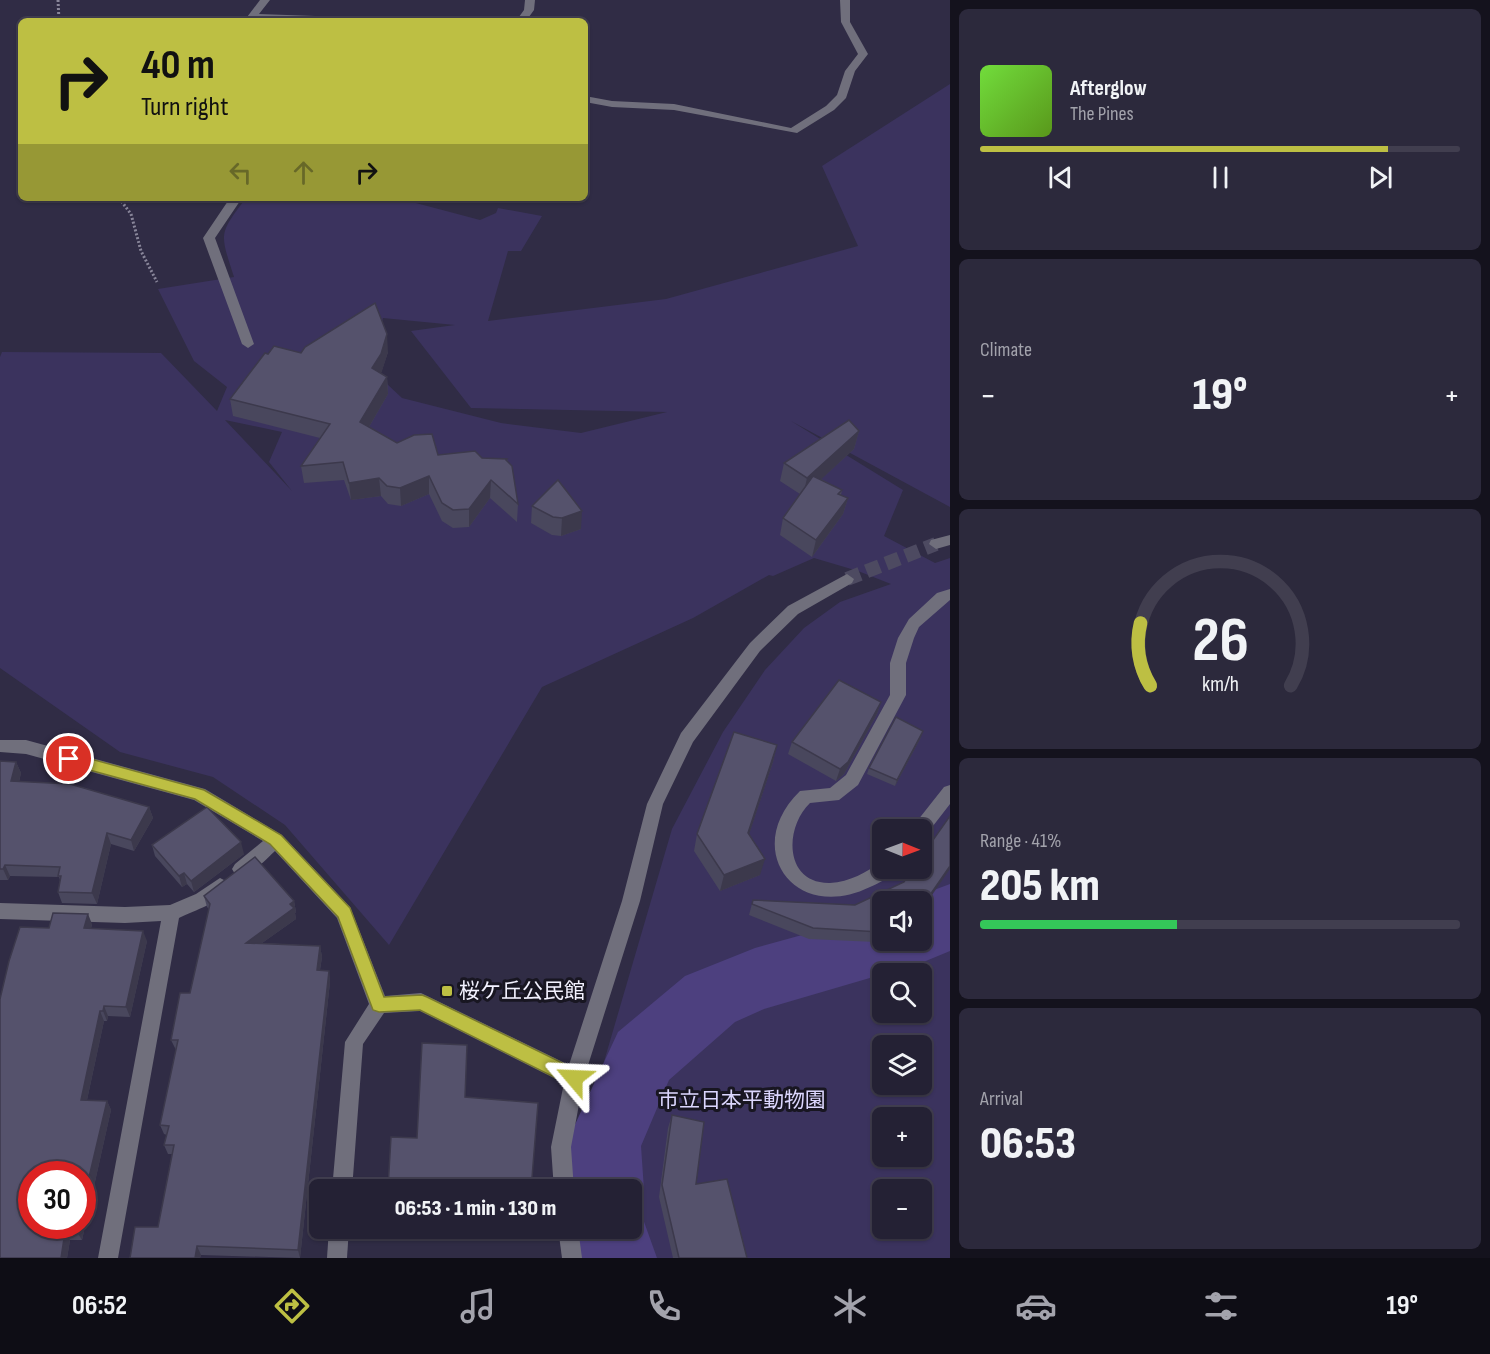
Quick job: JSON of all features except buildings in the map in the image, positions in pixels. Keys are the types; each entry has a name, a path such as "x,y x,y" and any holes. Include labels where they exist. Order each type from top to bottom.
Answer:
{"street":[{"path":"251,18 266,0"},
{"path":"523,18 529,10 531,0"},
{"path":"588,100 612,104 674,107 793,130 830,108 842,96 850,70 863,54 848,33 844,15 845,0"},
{"path":"234,201 209,238 248,344"},
{"path":"563,1179 561,1147 574,1078 631,901 655,804 687,738 755,647 793,610 847,579"},
{"path":"872,876 843,890 819,890 799,883 787,864 781,844 791,814 806,796 833,795 852,780 898,695 898,663 906,638 914,623 942,597 950,594"},
{"path":"0,746 26,747 199,794 276,840 344,913 379,1005"},
{"path":"929,819 950,792"},
{"path":"0,911 125,915 171,913 202,900 276,840"},
{"path":"108,1258 171,913"},
{"path":"379,1005 422,1002 574,1078"},
{"path":"343,1179 354,1042 379,1005"},
{"path":"337,1258 338,1239"},
{"path":"569,1239 572,1258"}],"path":[{"path":"58,0 58,18"},
{"path":"121,201 131,214 141,251 157,282"}],"green space":[{"name":"市立日本平動物園","path":"950,84 950,507 791,421 903,490 884,536 935,563 950,558 950,1258 595,1258 592,1239 642,1239 642,1179 581,1179 580,1173 603,1065 672,829 723,732 765,670 804,628 840,602 891,584 814,558 773,576 769,575 693,618 542,687 389,945 285,825 213,777 120,752 0,668 0,357 2,352 161,353 217,411 227,387 194,361 158,289 234,277 224,235 230,220 244,201 408,201 480,220 496,213 498,208 542,216 521,251 508,251 488,321 666,299 858,246 822,166","holes":["383,318 455,325 411,331 471,408 667,412 581,433 501,423 402,398 372,370","225,420 282,432 269,462 292,491"]}],"waterway":[{"path":"932,926 950,914"},
{"path":"605,1179 603,1146 643,1056 710,999 755,980 872,947"},
{"path":"612,1239 618,1258"}],"tunnel":[{"path":"847,579 936,544"}],"place":[{"name":"桜ケ丘公民館","path":"447,991"}],"route":[{"path":"69,759 199,794 276,840 344,913 379,1005 422,1002 574,1078"}]}
